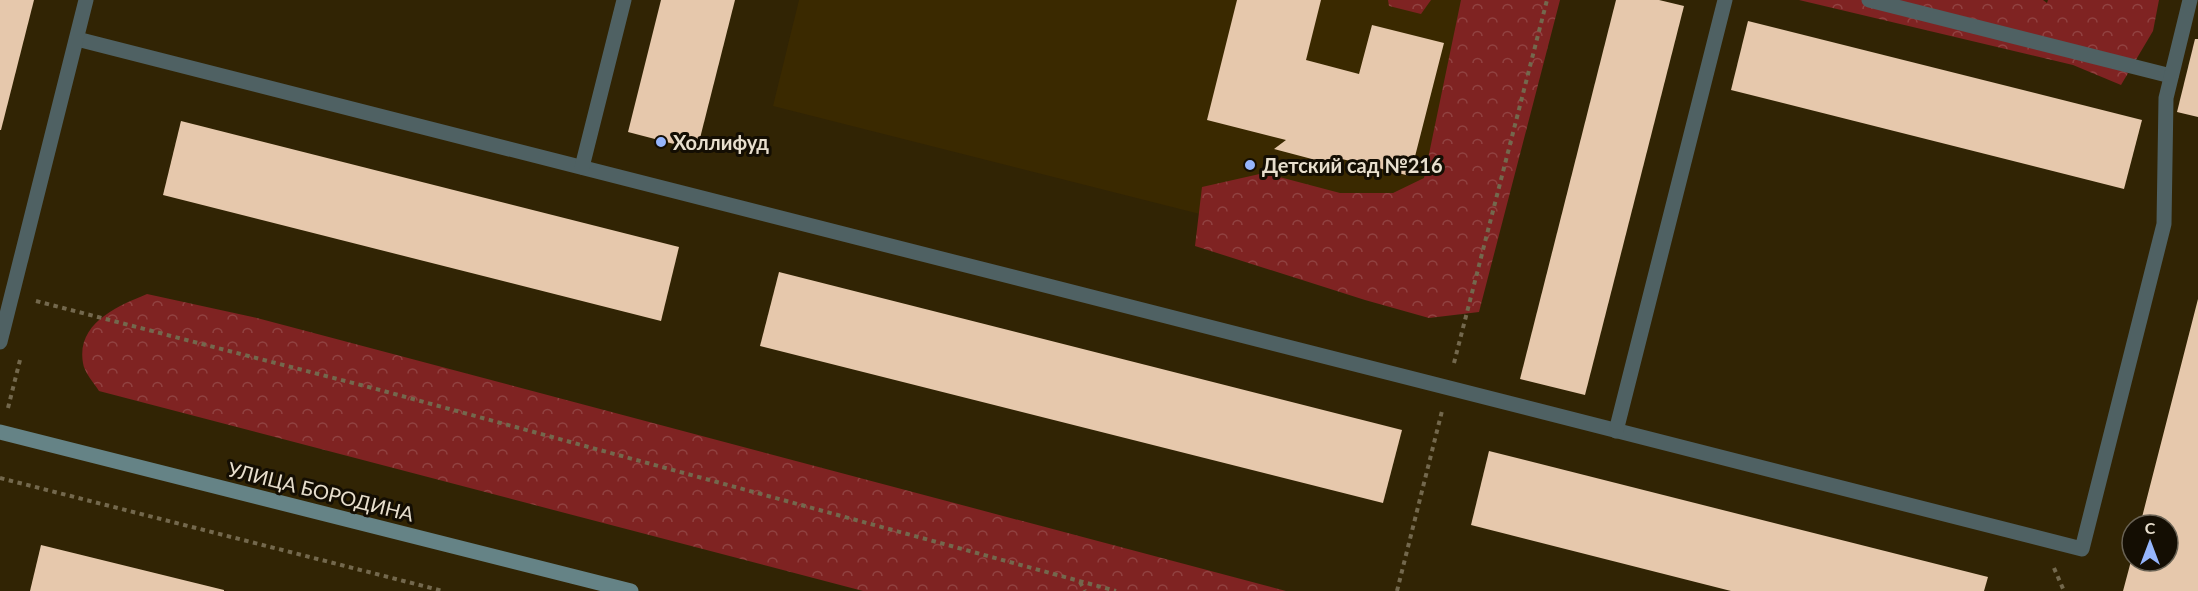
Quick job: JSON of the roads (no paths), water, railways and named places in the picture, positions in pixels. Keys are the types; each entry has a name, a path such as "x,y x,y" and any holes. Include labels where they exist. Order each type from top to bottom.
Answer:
{"street":[{"name":"УЛИЦА БОРОДИНА","path":"0,432 631,591"}],"lane":[{"path":"0,342 87,0"},
{"path":"582,167 624,0"},
{"path":"1616,431 1725,0"},
{"path":"1869,0 2171,76"},
{"path":"77,39 2082,549 2164,224 2166,98 2190,0"}],"place":[{"name":"Холлифуд","path":"661,142"},
{"name":"Детский сад №216","path":"1250,165"}]}
